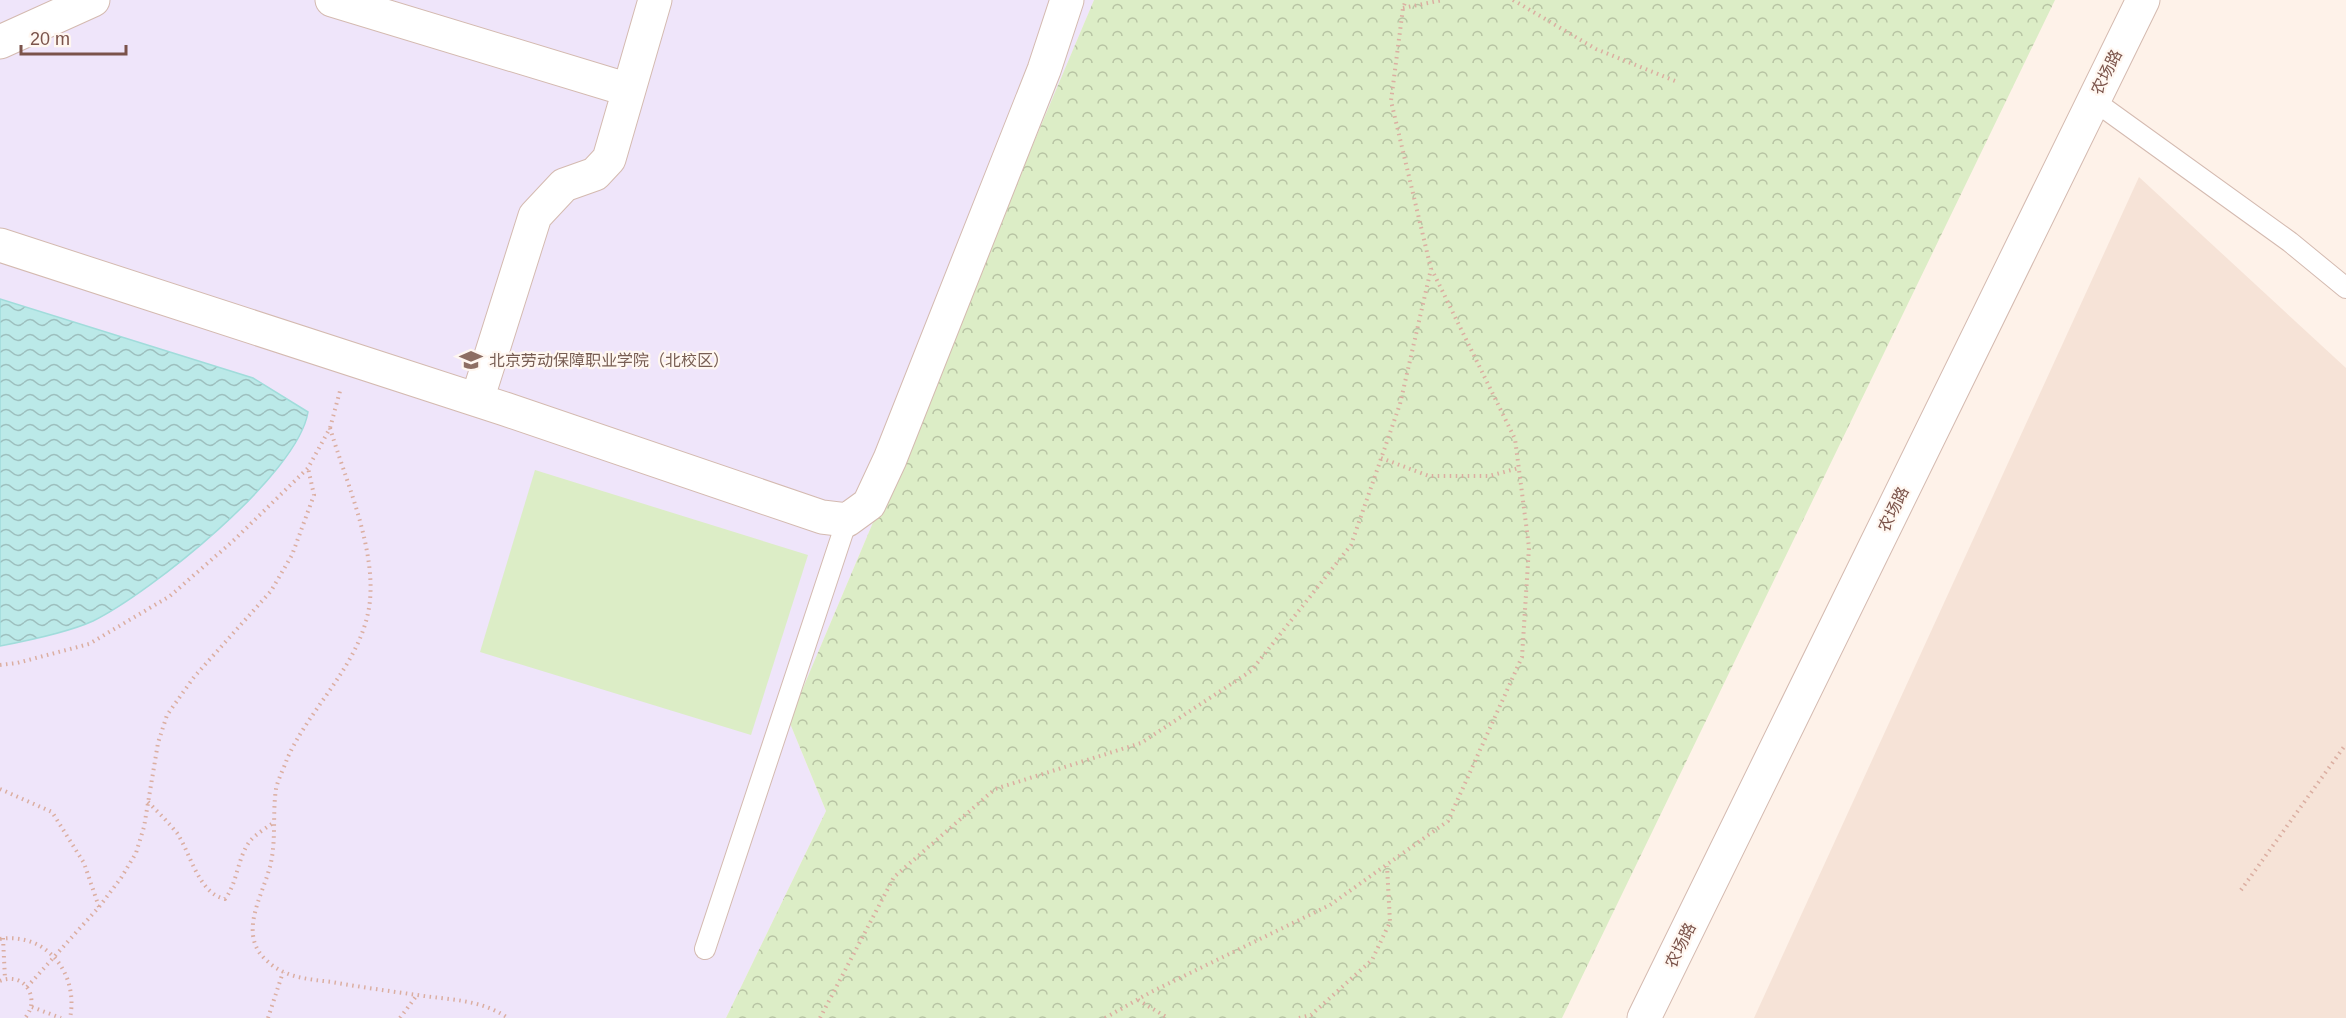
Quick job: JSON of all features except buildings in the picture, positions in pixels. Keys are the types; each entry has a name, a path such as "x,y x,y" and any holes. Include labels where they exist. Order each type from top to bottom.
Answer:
{"street":[{"path":"0,42 93,0"},
{"path":"332,0 629,90"},
{"path":"477,400 535,216 564,185 595,174 609,159 655,0"},
{"path":"0,245 477,400 822,516 847,520 869,504 890,459 1044,70 1067,0"},
{"name":"农场路","path":"1644,1018 2143,0"}],"lane":[{"path":"2093,100 2290,242 2346,288"},
{"path":"705,949 847,520"}],"path":[{"path":"1105,1018 1330,905 1448,821 1522,657 1529,547 1515,439 1431,269 1391,101 1406,0"},
{"path":"1403,8 1443,0"},
{"path":"1513,0 1596,49 1675,81"},
{"path":"820,1018 894,877 995,789 1141,743 1251,671 1351,545 1400,404 1431,269"},
{"path":"0,665 17,663 89,644 170,596 233,541 309,468 330,428 348,358"},
{"path":"330,428 363,534 371,573 369,610 352,658 304,728 276,786 270,868 254,911 253,936 264,958 289,976 417,996 469,1001 497,1011 508,1018"},
{"path":"1381,458 1429,476 1489,476 1519,468"},
{"path":"27,987 99,907 136,853 144,827 158,743 167,714 194,677 271,591 292,555 314,495 309,468"},
{"path":"2241,890 2346,744"},
{"path":"0,789 52,812 84,863 99,907"},
{"path":"148,802 177,834 205,885 216,897 225,899 231,891 239,864 250,841 273,822"},
{"path":"1299,1018 1311,1015 1372,960 1390,922 1387,865"},
{"path":"25,1018 32,1007 32,997 27,987 19,980 3,980 1,938 17,938 31,942 44,948 55,957 65,971 71,987 73,1004 70,1018"},
{"path":"268,1018 283,972"},
{"path":"400,1018 417,996"},
{"path":"1137,1000 1168,1018"},
{"path":"32,1007 61,1018"}],"shaded area":[{"name":"北京劳动保障职业学院（北校区）","path":"0,0 1094,0 789,721 826,811 726,1018 0,1018"},
{"path":"2139,177 2346,368 2346,1018 1754,1018"}],"green space":[{"path":"1094,0 2055,0 1562,1018 726,1018 826,811 789,721"},
{"path":"535,470 808,555 751,735 480,652"}],"water":[{"path":"0,299 253,378 308,412 298,438 278,467 251,498 218,530 149,585 93,621 47,636 0,646"}],"place":[{"name":"北京劳动保障职业学院（北校区）","path":"471,360"}]}
